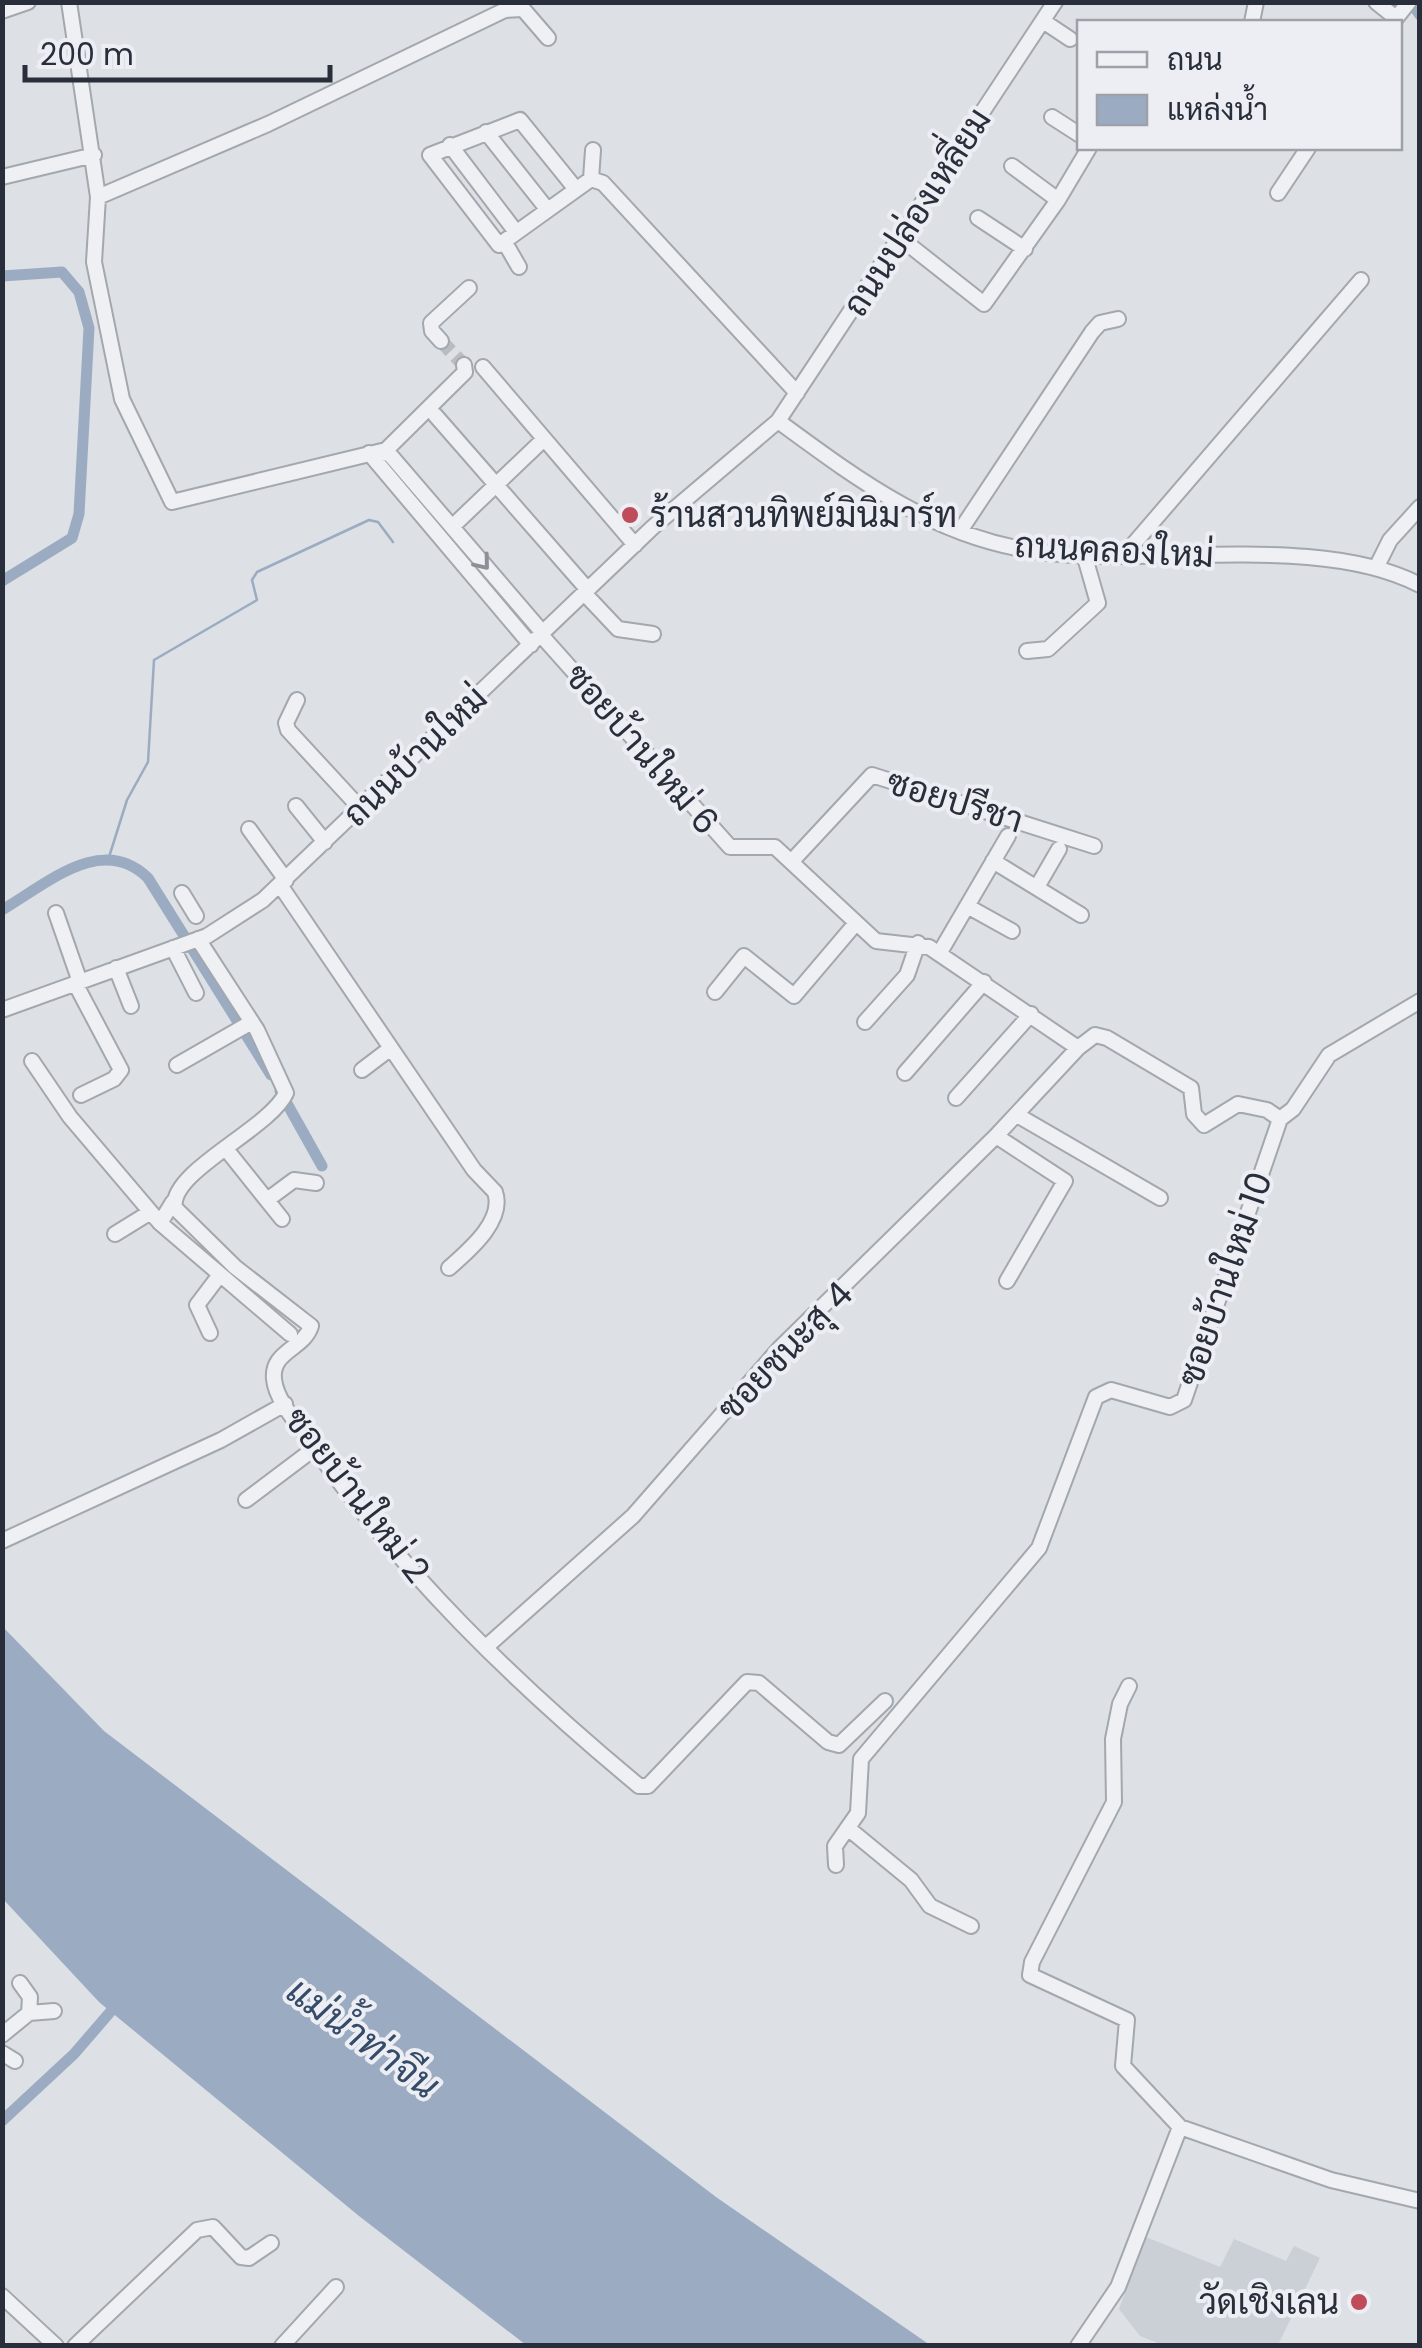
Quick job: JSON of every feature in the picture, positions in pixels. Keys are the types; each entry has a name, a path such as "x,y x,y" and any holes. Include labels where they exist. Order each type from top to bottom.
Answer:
{"street":[{"path":"2,11 28,2"},
{"path":"69,2 98,197 92,252 122,399 174,504 377,455 465,372 464,364"},
{"name":"ถนนปล่องเหลี่ยม","path":"778,422 1054,2"},
{"path":"1376,2 1394,20 1408,4"},
{"path":"98,197 268,124 505,10 523,10 548,38"},
{"path":"1043,21 1070,40"},
{"path":"1052,116 1077,133"},
{"path":"575,188 525,121 430,154 496,244 591,178"},
{"path":"486,132 548,209"},
{"path":"450,145 516,232"},
{"path":"591,178 593,150"},
{"path":"899,237 984,304 1025,249 1088,150"},
{"path":"1278,192 1307,150"},
{"path":"2,177 94,155"},
{"path":"1012,166 1058,200"},
{"path":"591,178 602,182 797,394"},
{"path":"978,218 1025,249"},
{"path":"504,242 520,267"},
{"path":"1124,554 1361,280"},
{"path":"442,341 432,331 432,322 469,288"},
{"path":"960,531 1092,332 1107,320 1118,319"},
{"path":"483,367 634,545"},
{"path":"435,416 496,482 618,630 653,634"},
{"name":"ถนนคลองใหม่","path":"778,422 883,497 960,531 1032,551 1377,566 1420,585"},
{"name":"ถนนบ้านใหม่","path":"2,1010 173,948 200,928 283,883 634,545 778,422"},
{"path":"454,526 544,439"},
{"path":"377,455 454,526 538,638"},
{"path":"377,455 538,638"},
{"path":"1377,566 1390,540 1420,507"},
{"path":"1027,651 1048,649 1098,603 1084,554"},
{"name":"ซอยบ้านใหม่ 6","path":"538,638 725,843 739,850 771,844 882,944 918,943 940,954 1078,1048"},
{"path":"298,700 286,724 288,730 360,808"},
{"name":"ซอยปรีชา","path":"792,861 872,775 1094,846"},
{"path":"296,806 325,842"},
{"path":"248,829 391,1048 498,1199 477,1241 448,1268"},
{"path":"940,954 1008,836"},
{"path":"1038,887 1059,850"},
{"path":"993,861 1081,915"},
{"path":"115,1234 154,1218 173,1202 179,1187 274,1112 286,1092 284,1078 182,893"},
{"path":"968,906 1012,930"},
{"path":"56,914 78,982 121,1070 114,1079 81,1095"},
{"path":"715,992 744,956 794,996 856,923"},
{"path":"866,1022 907,975 918,943"},
{"path":"173,948 196,993"},
{"path":"116,968 131,1006"},
{"path":"905,1073 984,982"},
{"name":"ซอยบ้านใหม่ 10","path":"836,1865 836,1846 858,1813 861,1759 1039,1548 1096,1396 1111,1390 1170,1408 1184,1400 1280,1119 1292,1109 1328,1055 1420,1001"},
{"path":"956,1098 1032,1014"},
{"path":"176,1065 252,1022"},
{"path":"1078,1048 1098,1035 1170,1075 1193,1092 1194,1114 1204,1125 1238,1104 1268,1110 1280,1119"},
{"path":"362,1070 391,1048"},
{"name":"ซอยชนะสุ 4","path":"486,1648 633,1516 767,1361 996,1136 1078,1048"},
{"path":"32,1061 70,1116 154,1218 290,1334"},
{"path":"1016,1115 1160,1198"},
{"path":"996,1136 1064,1181 1007,1281"},
{"path":"226,1149 282,1218"},
{"path":"267,1200 294,1180 316,1182"},
{"name":"ซอยบ้านใหม่ 2","path":"173,1202 179,1215 235,1267 311,1326 274,1374 284,1404 392,1548 486,1648 581,1738 643,1787 677,1760 747,1682 759,1683 828,1742 839,1745 885,1701"},
{"path":"210,1333 197,1306 219,1276"},
{"path":"2,1541 221,1440 284,1404"},
{"path":"246,1500 314,1448"},
{"path":"1128,1686 1113,1739 1114,1802 1029,1972 1036,1980 1128,2020 1123,2066 1180,2127 1331,2180 1420,2201"},
{"path":"848,1829 911,1880 930,1906 972,1926"},
{"path":"20,1983 30,1998 28,2013"},
{"path":"2,2035 28,2013 54,2011"},
{"path":"1078,2346 1118,2287 1180,2127"},
{"path":"74,2346 196,2230 213,2227 241,2256 249,2258 270,2243"},
{"path":"282,2346 336,2287"},
{"path":"2,2296 56,2346"}],"shaded area":[{"path":"1146,2237 1220,2267 1234,2239 1286,2261 1294,2246 1320,2258 1278,2345 1163,2345 1140,2336 1119,2309"}],"water":[{"name":"แม่น้ำท่าจีน","path":"2,1626 104,1731 716,2197 930,2345 526,2345 359,2216 99,2002 3,1899"}],"waterway":[{"path":"1411,2 1420,15"},
{"path":"2,276 62,272 79,292 89,328 79,514 72,538 2,581"},
{"path":"109,857 127,800 148,762 154,660 257,600 252,580 257,572 369,520 378,522 393,542"},
{"path":"2,910 75,867 112,860 130,865 148,878 271,1075"},
{"path":"280,1091 322,1166"},
{"path":"2,2121 74,2054 118,2003"}],"tunnel":[{"path":"441,341 464,365"}],"place":[{"name":"ร้านสวนทิพย์มินิมาร์ท","path":"630,515"},
{"name":"วัดเชิงเลน","path":"1359,2302"}]}
